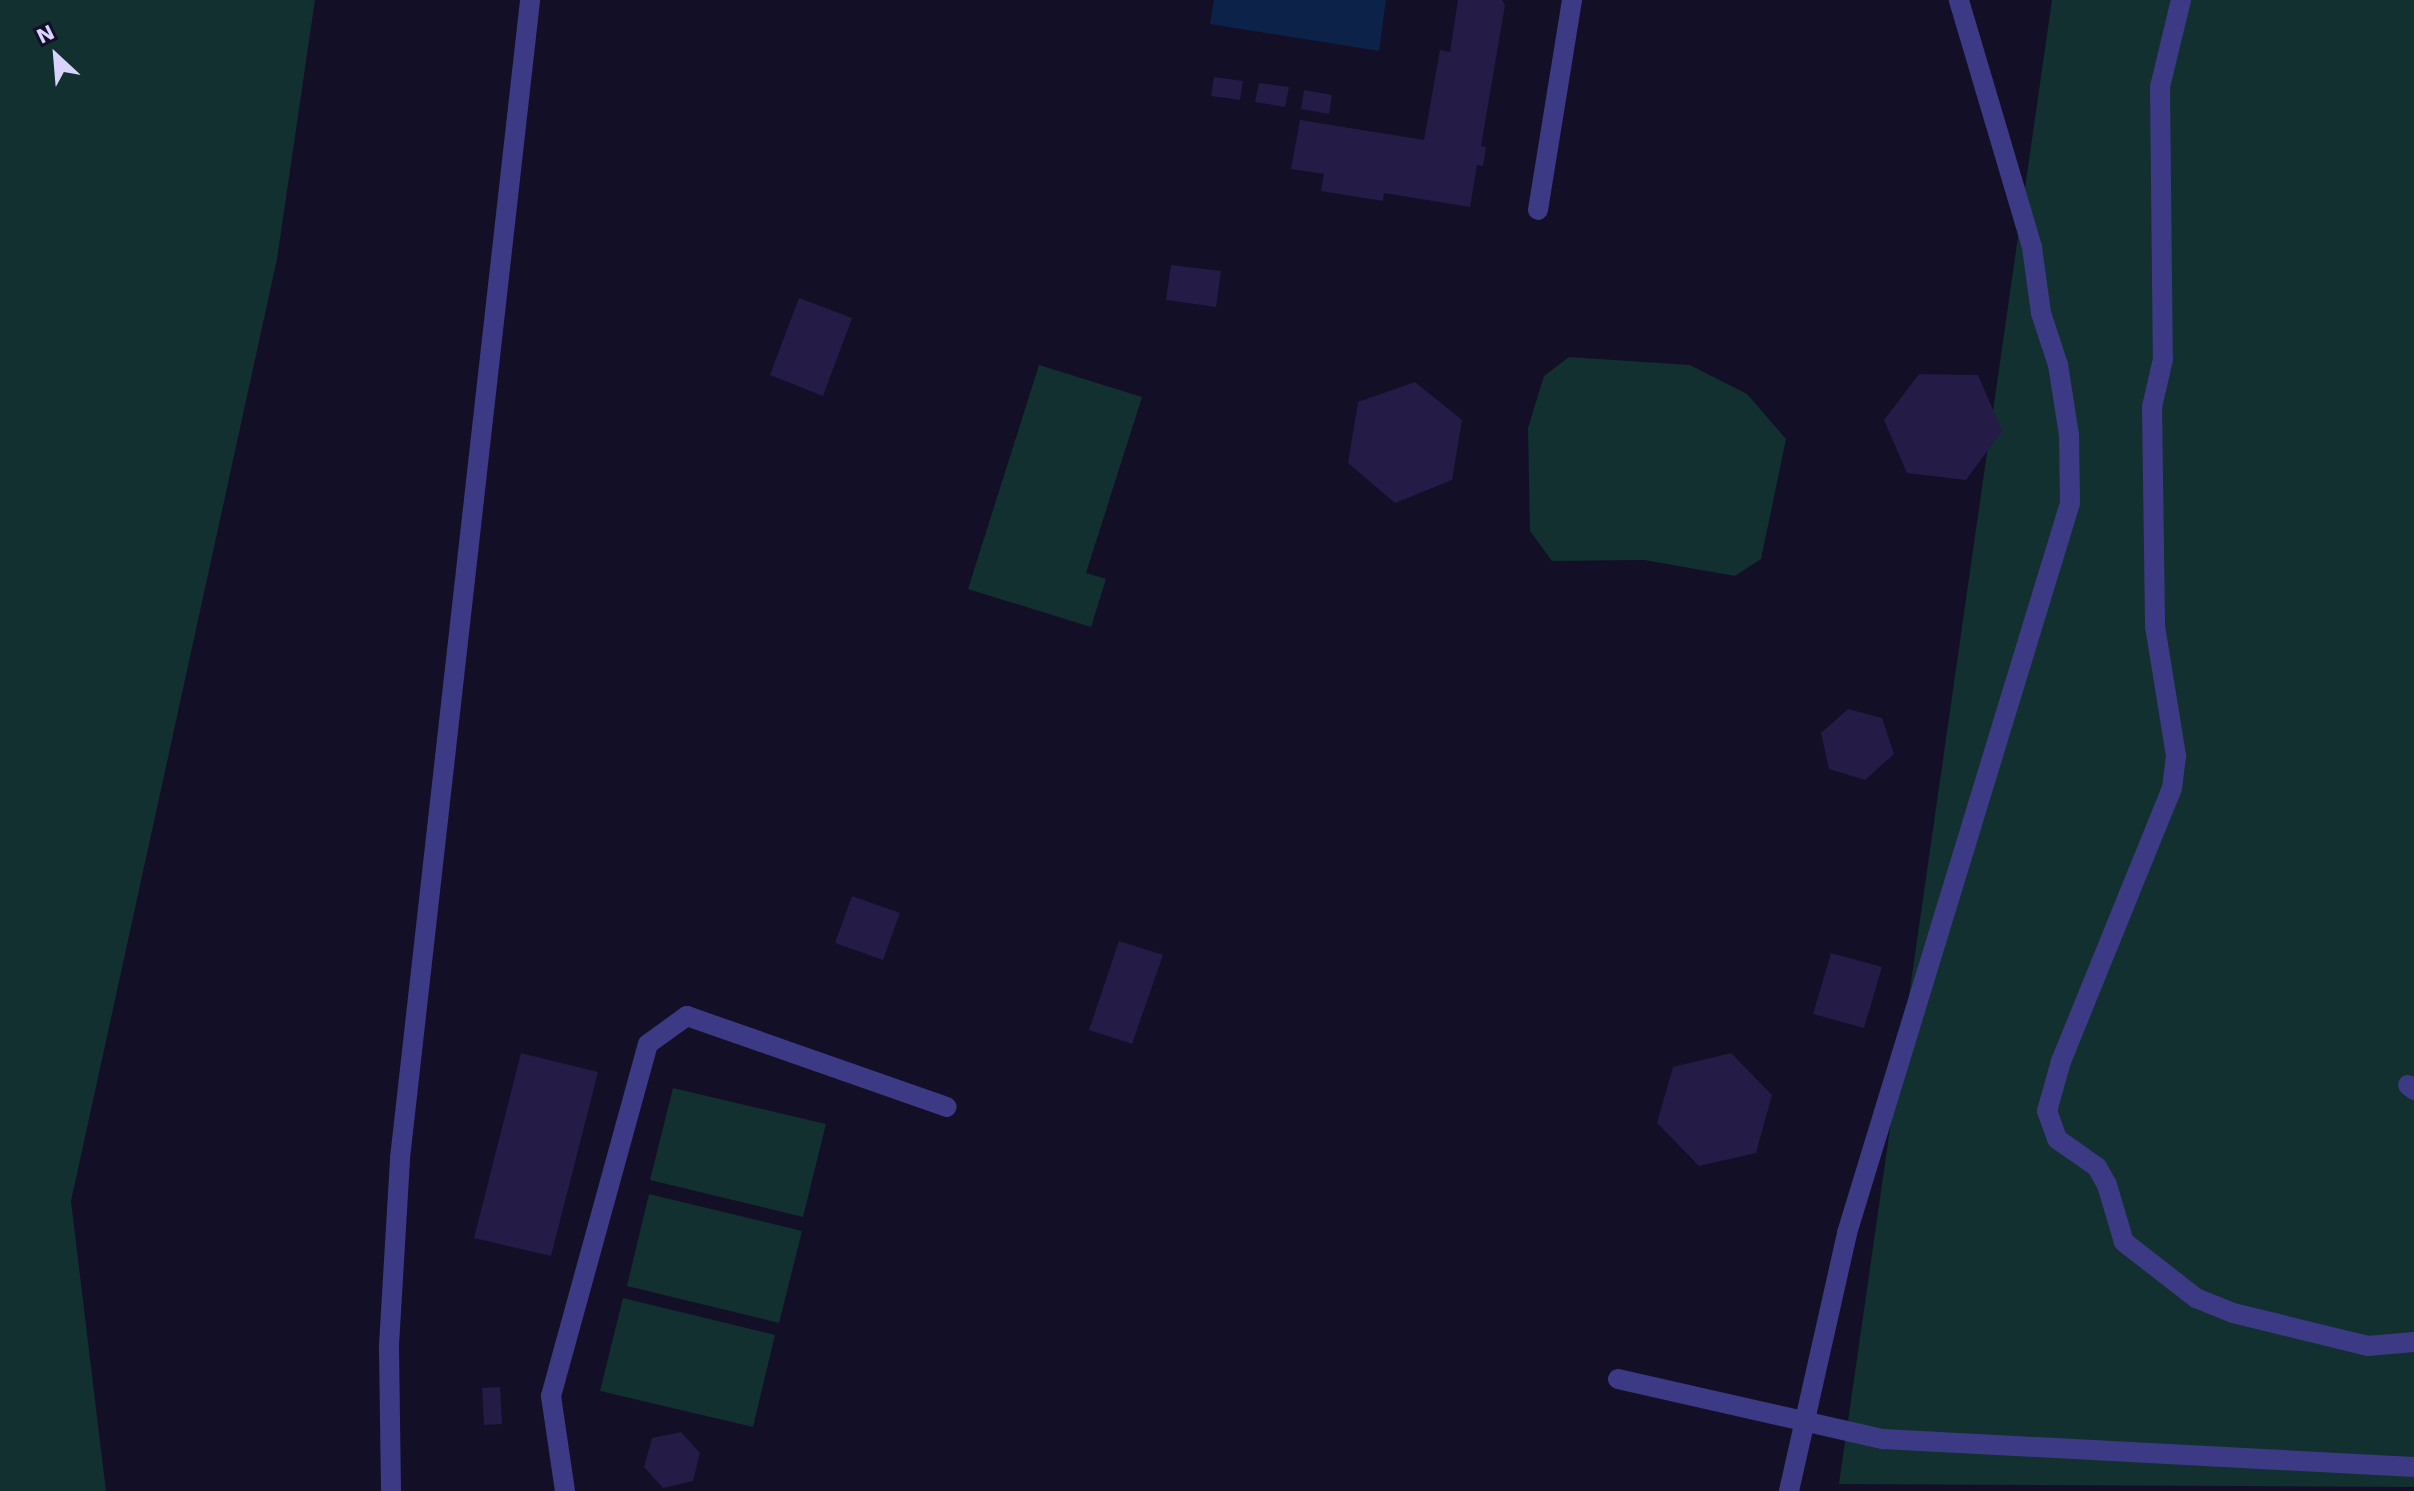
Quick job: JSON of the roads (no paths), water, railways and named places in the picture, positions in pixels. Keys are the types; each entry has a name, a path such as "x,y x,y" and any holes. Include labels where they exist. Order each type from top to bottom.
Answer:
{"lane":[{"path":"391,1491 389,1345 400,1158 530,0"},
{"path":"1538,210 1572,0"},
{"path":"1789,1491 1847,1233 2039,590 2070,503 2069,435 2032,247 1959,0"},
{"path":"2181,0 2160,87 2163,359 2152,407 2155,626 2176,756 2172,788 2072,1033 2047,1111 2057,1139 2097,1167 2107,1185 2124,1242 2196,1298 2368,1346 2414,1342"},
{"path":"565,1491 551,1396 648,1044 687,1016 947,1107"},
{"path":"1618,1379 1883,1439 2305,1465 2414,1467"}],"water":[{"path":"1214,0 1386,0 1379,51 1210,24"}]}
